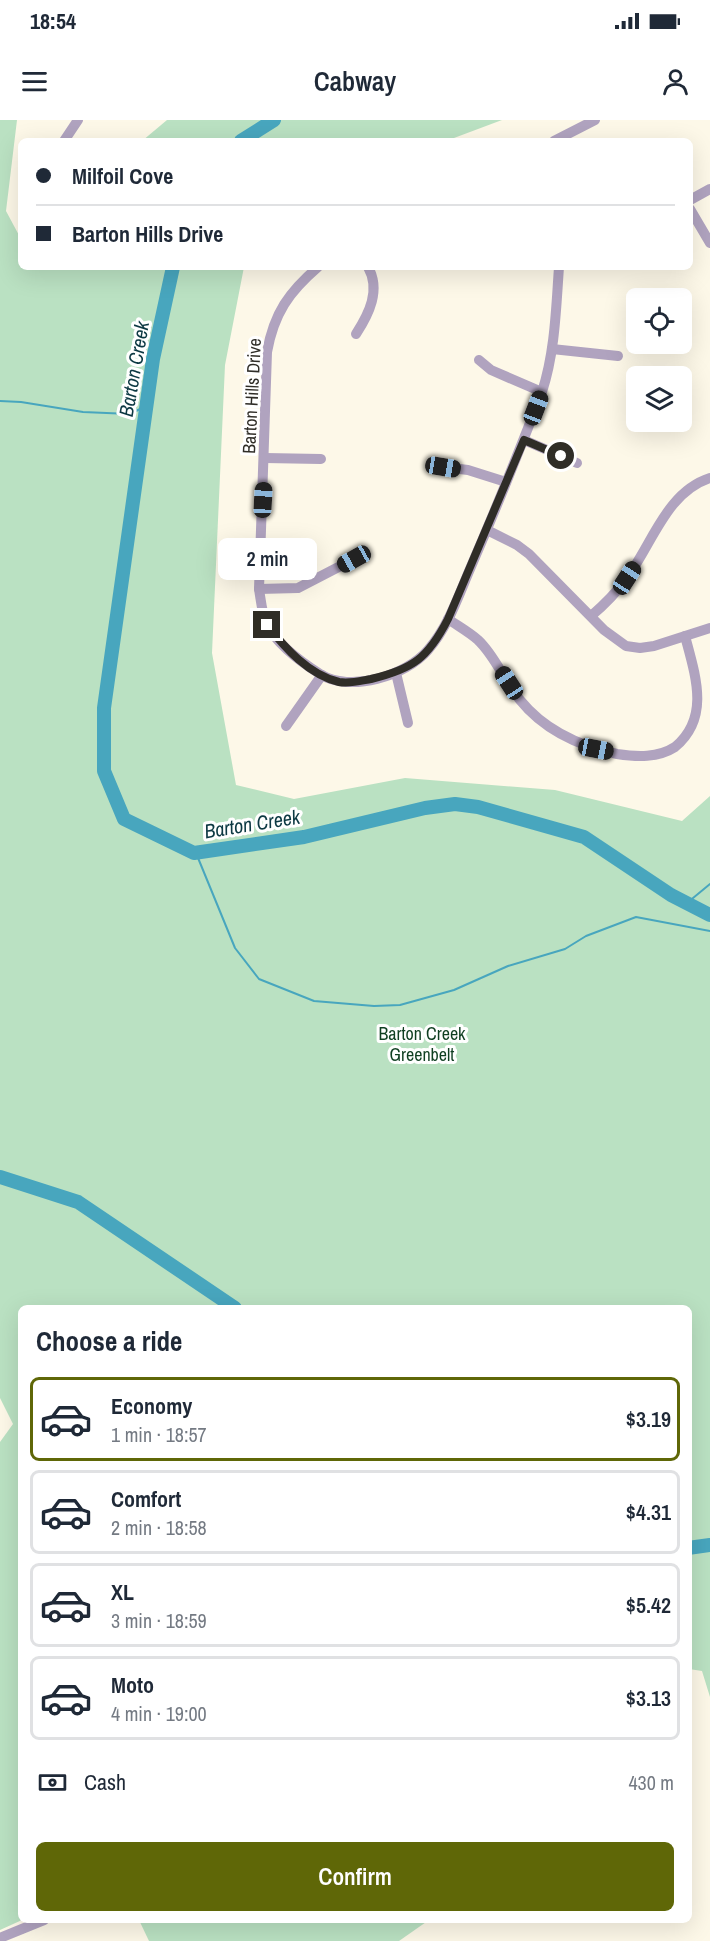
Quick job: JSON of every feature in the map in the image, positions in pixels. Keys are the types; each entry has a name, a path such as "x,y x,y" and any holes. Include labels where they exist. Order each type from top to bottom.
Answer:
{"street":[{"path":"66,138 78,120"},
{"path":"560,138 595,120"},
{"path":"693,198 710,189"},
{"path":"693,214 710,243"},
{"name":"Barton Hills Drive","path":"315,270 283,304 270,334 267,352 259,589 267,625 291,653 322,675 339,682 353,683 396,673 415,663 428,651 448,619 524,440 549,371 559,270"},
{"path":"356,334 367,317 372,299 374,282 369,270"},
{"path":"552,349 618,356"},
{"path":"479,360 491,370 542,392"},
{"path":"524,440 577,463"},
{"path":"265,458 321,459"},
{"path":"443,467 468,471 506,482"},
{"path":"591,616 608,601 627,578 671,506 696,482 710,478"},
{"path":"487,530 517,545 529,554 614,639 626,646 640,648 654,646 710,628"},
{"path":"259,589 298,588 354,559"},
{"path":"448,619 478,640 489,652 519,699 539,721 569,740 596,749 639,757 656,755 673,748 686,738 698,723 701,696 685,636"},
{"path":"396,673 408,723"},
{"path":"286,726 322,675"},
{"path":"0,1938 37,1923"}],"green space":[{"name":"Barton Creek Greenbelt","path":"0,120 17,120 6,211 18,233 18,270 243,270 225,365 212,653 236,785 294,799 405,778 555,790 682,821 710,796 710,1697 702,1671 692,1669 692,1305 18,1305 18,1922 0,1930 0,1442 13,1424 0,1398"},
{"path":"167,120 502,120 454,138 146,138"},
{"path":"140,1923 425,1923 399,1941 149,1941"}],"waterway":[{"name":"Barton Creek","path":"246,138 274,120"},
{"name":"Barton Creek","path":"172,270 153,359 104,708 104,771 124,819 194,853 304,837 425,808 455,804 478,807 584,837 671,895 710,915"},
{"path":"0,401 83,412 130,414 146,406"},
{"path":"196,853 235,948 259,979 314,1001 374,1006 400,1005 454,990 508,966 565,949 586,936 636,917 710,931"},
{"path":"687,903 710,884"},
{"name":"Barton Creek","path":"0,1177 78,1202 231,1305"},
{"name":"Barton Creek","path":"692,1547 710,1545"}],"route":[{"path":"267,625 291,653 322,675 339,682 353,683 396,673 415,663 428,651 448,619 524,440 561,456"}]}
